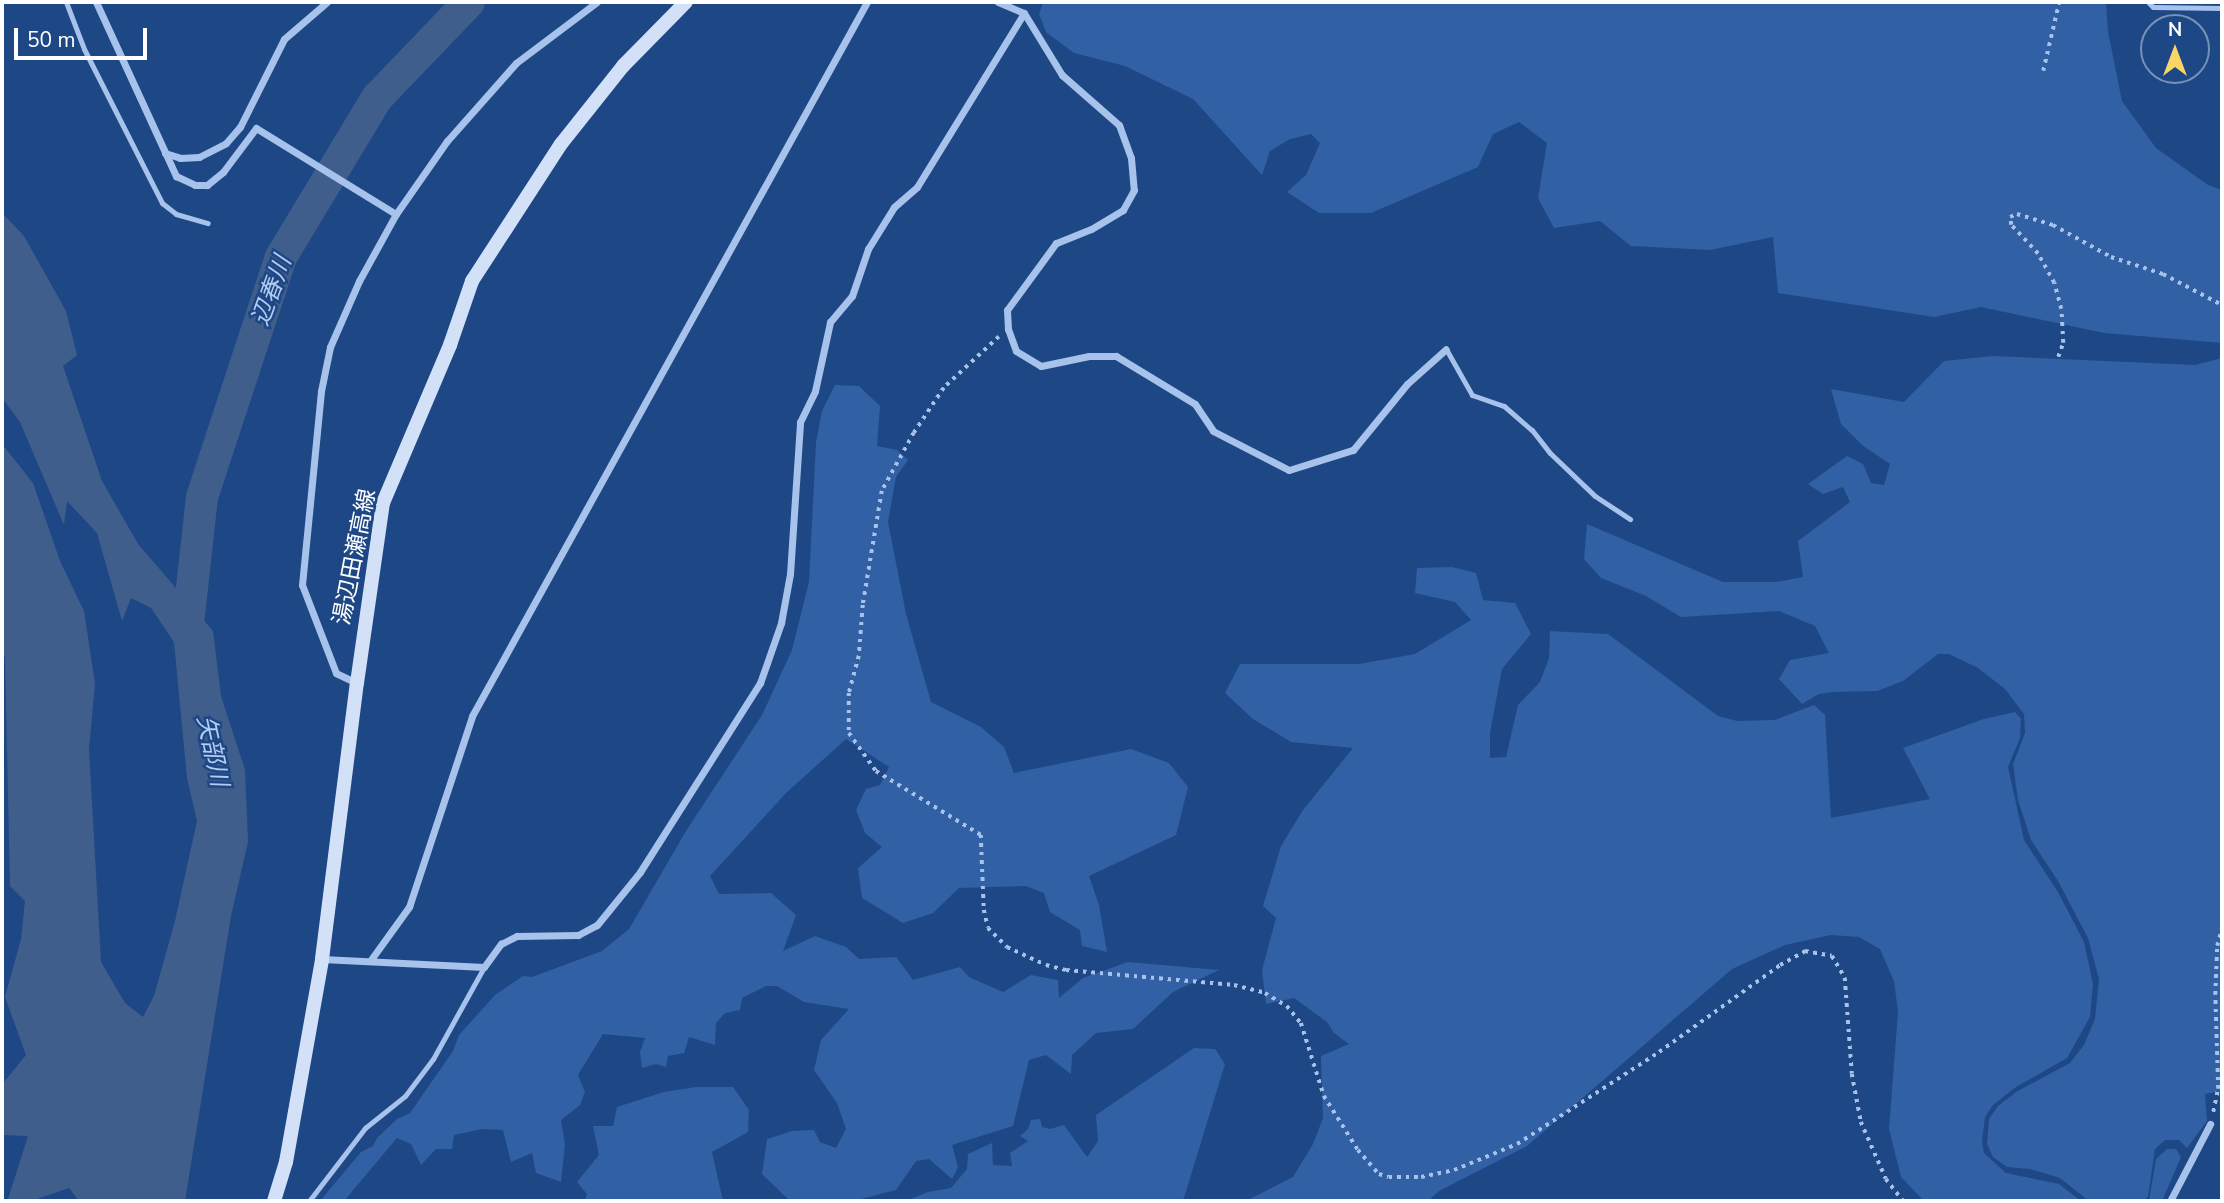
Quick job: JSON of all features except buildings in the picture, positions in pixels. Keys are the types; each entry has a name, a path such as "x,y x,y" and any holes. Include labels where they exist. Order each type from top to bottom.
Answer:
{"main road":[{"name":"湯辺田瀬高線","path":"274,1201 286,1162 322,959 356,683 383,503 450,345 472,281 561,144 623,66 686,2"}],"street":[{"path":"96,2 176,176 195,185 207,185 223,172 256,128 396,214"},
{"path":"165,153 180,158 199,157 226,144 240,127 284,39 327,2"},
{"path":"356,683 337,673 302,585 321,391 330,347 359,281 396,214 447,141 516,63 597,2"},
{"path":"370,961 409,907 472,716 867,2"},
{"path":"998,2 1024,13 1062,75 1119,125 1131,158 1134,190 1124,210 1091,229 1056,243 1007,310 1007,329 1016,351 1041,366 1089,356 1116,356 1195,404 1213,431 1289,470 1353,450 1407,384 1446,349"},
{"path":"322,959 484,967 501,944 517,936 578,934 597,925 640,872 760,683 781,623 790,574 800,422 816,391 830,322 852,296 868,249 894,207 917,187 1024,13"},
{"path":"2171,1201 2210,1124"}],"lane":[{"path":"65,2 84,49 162,203 176,214 208,223"},
{"path":"2148,2 2152,7 2222,8"},
{"path":"1446,349 1472,395 1504,406 1532,429 1550,453 1595,496 1630,519"},
{"path":"309,1201 365,1128 405,1096 433,1059 484,967"}],"path":[{"path":"2043,71 2059,2"},
{"path":"2058,357 2063,343 2061,309 2054,283 2038,254 2011,225 2010,217 2017,214 2053,225 2110,257 2163,274 2222,305"},
{"path":"1007,329 944,388 914,433 883,491 863,605 859,656 849,693 849,733 876,771 981,835 984,910 988,928 1007,947 1046,965 1066,970 1234,985 1265,993 1287,1006 1301,1023 1324,1096 1358,1150 1379,1174 1389,1177 1421,1177 1454,1170 1517,1144 1659,1052 1780,965 1805,951 1832,956 1845,978 1852,1074 1861,1122 1886,1179 1903,1201"},
{"path":"2210,1124 2218,1089 2215,995 2217,946 2222,927"}],"shaded area":[{"path":"1043,2 2106,2 2108,32 2122,101 2156,148 2208,185 2222,190 2222,343 2104,333 1981,307 1934,317 1778,293 1773,237 1710,250 1631,246 1600,221 1554,228 1538,198 1547,143 1519,122 1493,134 1478,167 1371,213 1319,213 1287,192 1306,175 1320,143 1311,134 1290,139 1270,151 1262,175 1193,99 1125,66 1074,53 1046,32 1039,14"},
{"path":"1992,356 2195,365 2222,358 2222,1091 2205,1094 2207,1121 2187,1148 2179,1140 2165,1140 2155,1149 2148,1196 2144,1201 2089,1201 2060,1178 2030,1169 2007,1167 1993,1157 1987,1144 1989,1119 1998,1106 2016,1092 2070,1063 2084,1045 2095,1019 2099,979 2088,938 2058,881 2031,840 2018,800 2013,764 2025,733 2024,714 2005,689 1978,668 1949,654 1938,654 1903,681 1877,691 1819,694 1802,704 1779,679 1790,660 1829,653 1815,626 1779,611 1681,617 1646,596 1601,578 1584,559 1587,524 1723,582 1776,582 1803,577 1798,541 1850,502 1843,487 1823,494 1808,484 1847,456 1863,464 1871,483 1884,485 1890,464 1862,445 1841,424 1831,389 1904,402 1944,361"},
{"path":"835,385 859,386 880,406 877,446 897,450 908,460 896,477 888,522 906,614 931,702 981,727 1004,747 1014,773 1131,749 1169,763 1188,787 1176,835 1089,876 1099,905 1107,952 1082,946 1080,930 1050,912 1044,893 1026,886 959,888 933,913 903,923 862,898 858,868 882,847 865,833 856,810 866,789 880,785 889,767 846,739 786,793 710,876 719,894 771,893 796,915 783,951 815,936 846,947 859,959 896,957 913,980 960,967 969,977 1003,992 1031,975 1058,980 1059,998 1083,978 1128,962 1219,970 1173,992 1133,1029 1096,1033 1072,1055 1071,1074 1046,1055 1029,1060 1013,1126 952,1145 958,1167 952,1179 929,1159 916,1161 896,1190 853,1201 790,1201 762,1174 767,1139 792,1131 814,1130 820,1142 836,1148 846,1129 837,1103 814,1070 821,1040 849,1009 804,1002 777,986 766,986 742,998 740,1010 725,1013 716,1023 715,1045 689,1037 684,1053 668,1056 666,1067 656,1064 642,1068 640,1052 645,1038 603,1034 578,1075 585,1092 580,1105 561,1120 565,1144 561,1182 536,1173 532,1153 511,1162 503,1130 482,1129 454,1135 452,1149 436,1149 421,1165 411,1144 397,1138 344,1201 320,1201 361,1152 373,1146 377,1138 397,1119 410,1113 453,1051 459,1035 495,995 523,976 532,977 602,951 629,929 686,831 762,715 792,650 809,582 816,442 822,411"},
{"path":"1452,567 1476,573 1483,600 1515,603 1531,634 1502,669 1490,733 1490,758 1506,757 1518,705 1540,682 1549,658 1550,631 1608,634 1718,716 1737,721 1775,720 1814,705 1825,715 1831,818 1930,799 1903,748 1984,719 2015,712 2021,719 2020,738 2008,767 2024,840 2058,892 2084,942 2093,984 2090,1017 2067,1058 2016,1087 1993,1105 1985,1117 1982,1141 1984,1153 2006,1173 2059,1184 2081,1201 1924,1201 1901,1177 1889,1129 1898,1012 1894,981 1880,949 1859,937 1831,935 1785,945 1732,969 1527,1146 1439,1191 1428,1201 1246,1201 1293,1177 1313,1144 1323,1118 1321,1056 1349,1044 1334,1033 1327,1022 1294,998 1266,1004 1262,970 1276,918 1263,906 1281,846 1303,810 1353,748 1291,742 1253,719 1225,693 1240,664 1359,664 1415,654 1471,620 1455,602 1415,593 1417,568"},
{"path":"1194,1048 1215,1049 1225,1064 1183,1201 906,1201 928,1192 951,1188 967,1169 968,1154 992,1143 993,1165 1012,1166 1010,1153 1028,1141 1020,1136 1028,1129 1031,1120 1040,1119 1042,1127 1050,1129 1064,1125 1087,1157 1098,1141 1096,1115"},
{"path":"696,1087 733,1087 749,1110 748,1132 712,1152 723,1201 585,1201 587,1194 577,1182 599,1155 593,1126 613,1126 617,1107 664,1092"},
{"path":"2167,1149 2176,1149 2181,1157 2162,1201 2149,1201 2156,1159"}],"water":[{"name":"矢部川","path":"2,213 24,236 66,311 77,355 63,366 102,481 138,544 213,631 221,696 245,770 248,842 231,916 185,1201 79,1201 69,1188 31,1201 8,1199 28,1136 3,1135 4,1082 26,1055 5,997 21,939 25,901 10,886 5,658 2,647 2,444 33,483 60,561 84,611 95,684 89,749 101,962 125,1003 143,1017 154,996 175,921 197,821 187,778 174,642 151,608 131,598 122,621 97,533 67,501 64,525 20,422 2,398"}],"waterway":[{"name":"辺春川","path":"187,633 202,497 281,257 377,98 469,2"}]}
